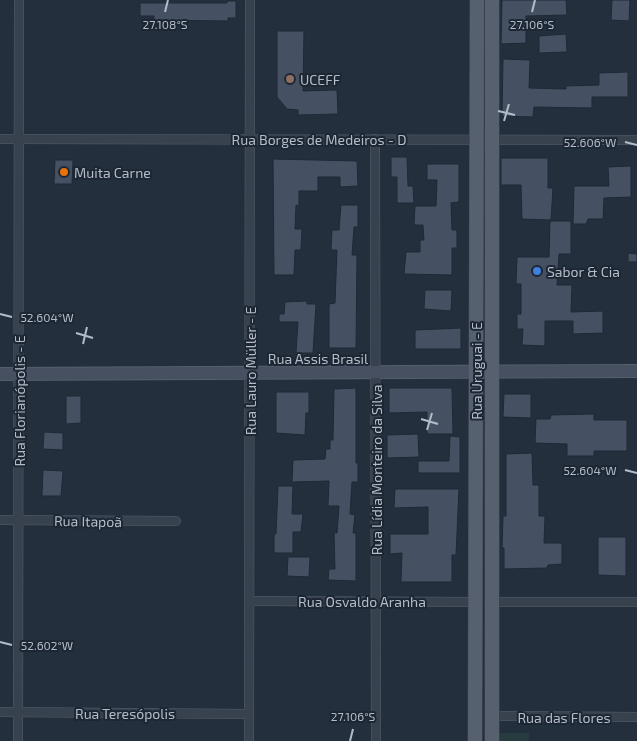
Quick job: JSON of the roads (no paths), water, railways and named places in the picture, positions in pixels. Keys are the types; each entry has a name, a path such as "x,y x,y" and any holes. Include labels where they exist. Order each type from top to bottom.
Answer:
{"main road":[{"name":"Rua Uruguai - E","path":"475,741 477,0"},
{"name":"Rua Uruguai - E","path":"492,0 492,741"}],"street":[{"name":"Rua Florianópolis - E","path":"18,741 19,0"},
{"name":"Rua Lauro Müller - E","path":"249,741 250,0"},
{"name":"Rua Borges de Medeiros - D","path":"0,139 637,140"},
{"name":"Rua Lídia Monteiro da Silva","path":"375,139 376,741"},
{"name":"Rua Assis Brasil","path":"0,374 637,371"},
{"name":"Rua Itapoã","path":"0,520 176,521"},
{"name":"Rua Osvaldo Aranha","path":"249,601 475,602"},
{"path":"492,602 637,602"},
{"name":"Rua Teresópolis","path":"0,712 249,714"},
{"name":"Rua das Flores","path":"492,716 637,717"}],"place":[{"name":"UCEFF","path":"290,79"},
{"name":"Muita Carne","path":"64,172"},
{"name":"Sabor & Cia","path":"537,271"}]}
